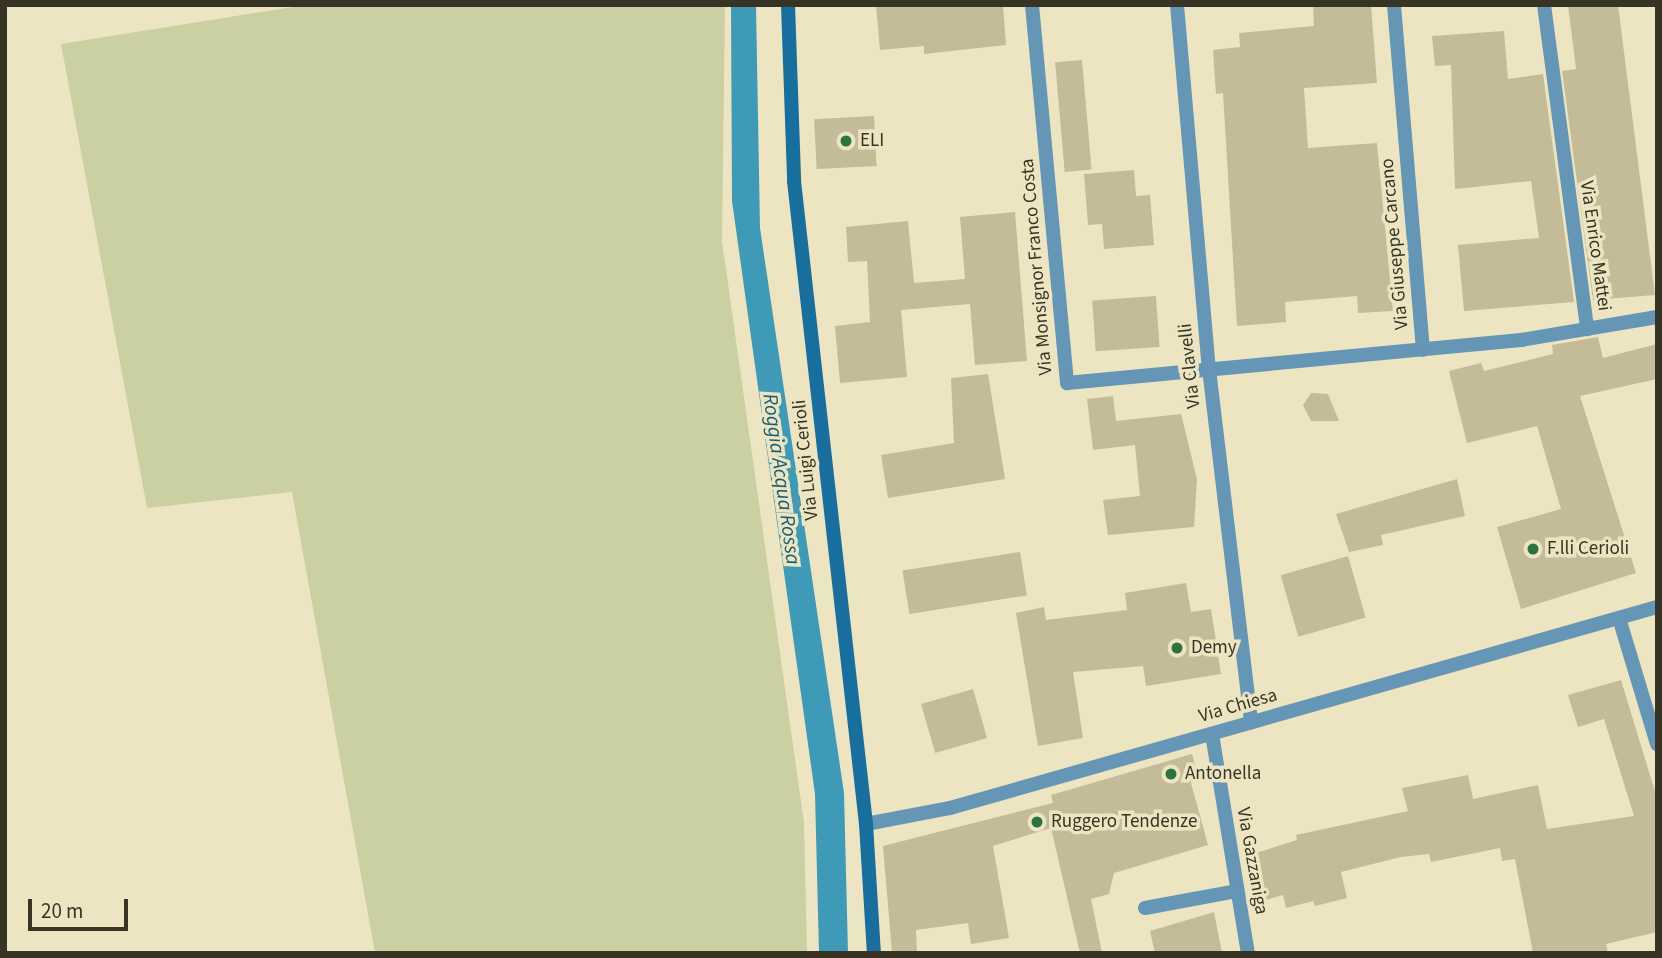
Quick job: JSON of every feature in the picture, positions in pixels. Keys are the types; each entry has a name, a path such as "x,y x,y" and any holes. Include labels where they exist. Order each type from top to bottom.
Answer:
{"street":[{"name":"Via Luigi Cerioli","path":"788,5 794,181 866,824 874,953"},
{"name":"Via Monsignor Franco Costa","path":"1032,5 1067,383 1209,369"},
{"name":"Via Clavelli","path":"1177,5 1209,369 1251,723"},
{"name":"Via Giuseppe Carcano","path":"1209,369 1423,350 1394,5"},
{"name":"Via Enrico Mattei","path":"1423,350 1587,329 1544,5"},
{"path":"1587,329 1657,317"},
{"name":"Via Chiesa","path":"866,824 950,808 1657,607"},
{"path":"1619,618 1657,744"},
{"name":"Via Gazzaniga","path":"1212,733 1248,953"},
{"path":"1144,908 1237,891"}],"green space":[{"path":"305,5 725,5 722,241 804,823 807,953 375,953 292,492 147,508 61,44"}],"water":[{"name":"Roggia Acqua Rossa","path":"731,5 756,5 760,228 844,793 848,953 819,953 815,794 732,201"}],"building":[{"path":"876,5 1003,5 1006,45 924,54 924,46 880,50"},
{"path":"1313,5 1371,5 1377,83 1304,88 1308,148 1377,143 1393,311 1358,313 1357,296 1285,302 1286,322 1237,326 1223,93 1216,94 1213,50 1240,47 1239,33 1314,26"},
{"path":"1568,5 1618,5 1655,295 1593,300 1562,71 1576,69"},
{"path":"1504,31 1508,79 1543,74 1574,302 1464,311 1458,245 1539,238 1531,181 1455,189 1451,65 1435,66 1432,36"},
{"path":"1082,60 1092,170 1065,172 1055,62"},
{"path":"874,116 877,166 817,169 814,119"},
{"path":"1134,170 1136,196 1150,195 1154,245 1104,249 1102,224 1088,225 1084,174"},
{"path":"1015,212 1027,361 975,365 970,304 901,310 907,377 840,383 835,326 870,322 867,261 848,262 846,227 908,221 914,283 965,279 960,217"},
{"path":"1156,296 1160,347 1096,351 1092,300"},
{"path":"1598,337 1603,358 1657,344 1657,379 1580,396 1636,573 1521,609 1497,527 1561,509 1537,426 1467,443 1449,371 1481,363 1484,371 1553,354 1552,345"},
{"path":"988,374 1005,479 888,498 881,455 954,443 951,378"},
{"path":"1311,393 1328,394 1339,421 1311,421 1303,405"},
{"path":"1113,396 1116,421 1181,414 1197,479 1194,527 1108,535 1103,500 1140,496 1135,445 1093,450 1087,399"},
{"path":"1457,479 1465,516 1381,535 1383,545 1349,552 1336,514"},
{"path":"1020,552 1027,595 909,614 902,571"},
{"path":"1348,556 1366,618 1298,637 1281,575"},
{"path":"1186,583 1191,612 1211,609 1221,674 1146,686 1143,666 1073,672 1083,738 1038,746 1016,613 1044,607 1046,620 1127,610 1125,593"},
{"path":"1621,680 1657,798 1657,932 1606,944 1608,953 1533,953 1515,859 1502,861 1500,848 1431,862 1429,854 1401,857 1341,872 1347,898 1315,906 1313,901 1286,908 1283,895 1259,902 1250,855 1297,840 1296,835 1408,811 1402,788 1468,775 1473,799 1538,785 1547,829 1634,816 1604,719 1578,727 1568,695"},
{"path":"973,689 987,738 935,753 921,704"},
{"path":"1192,754 1200,781 1191,783 1208,845 1114,873 1109,894 1091,899 1102,953 1080,953 1051,828 993,846 1009,938 971,944 968,923 916,930 917,953 892,953 883,846 1053,803 1051,795"},
{"path":"1214,912 1222,953 1155,953 1150,931"}],"place":[{"name":"ELI","path":"846,141"},
{"name":"F.lli Cerioli","path":"1533,549"},
{"name":"Demy","path":"1177,648"},
{"name":"Antonella","path":"1171,774"},
{"name":"Ruggero Tendenze","path":"1037,822"}]}
